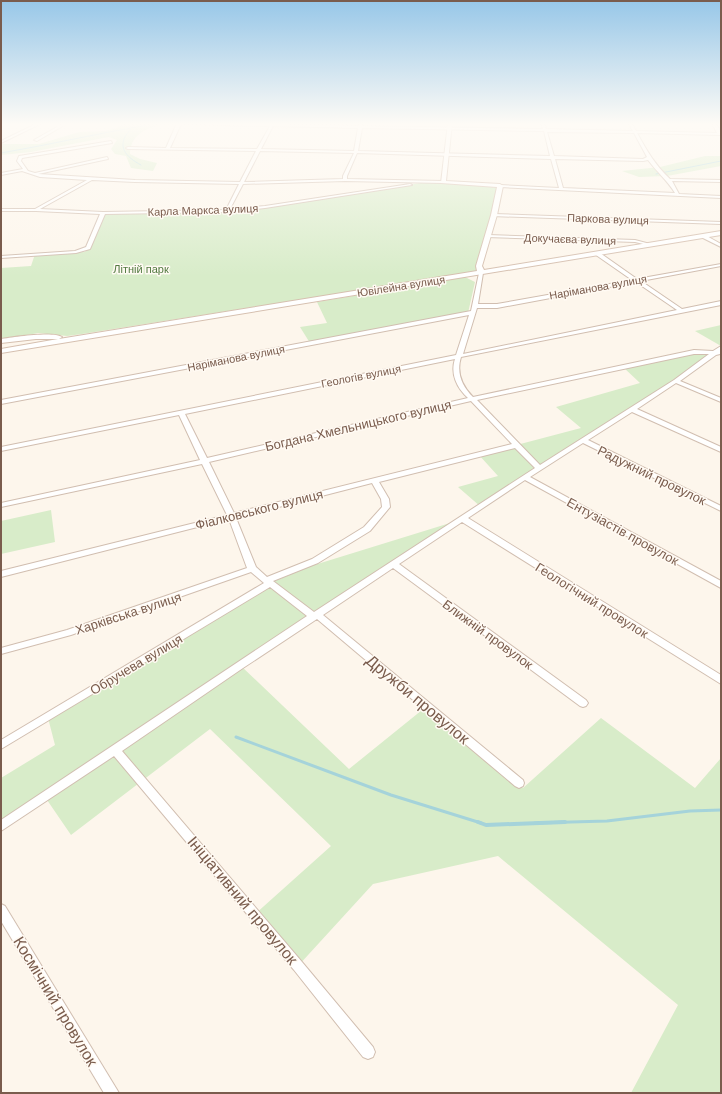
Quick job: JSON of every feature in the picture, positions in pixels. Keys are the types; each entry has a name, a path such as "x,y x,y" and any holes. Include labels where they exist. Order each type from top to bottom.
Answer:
{"street":[{"path":"35,174 91,179 241,183 345,180 443,182 721,197"},
{"path":"227,210 246,174"},
{"path":"345,174 345,180"},
{"path":"443,182 444,174"},
{"path":"557,174 561,189"},
{"path":"662,174 669,180 678,195"},
{"path":"36,210 91,179"},
{"path":"669,180 721,181"},
{"name":"Карла Маркса вулиця","path":"1,210 103,213 227,210 265,207 427,182"},
{"path":"500,186 494,215 480,266 481,273 475,306 456,365 457,377 464,391 539,468"},
{"path":"1,256 76,252 88,248 103,213"},
{"name":"Паркова вулиця","path":"494,215 721,223"},
{"name":"Ювілейна вулиця","path":"1,351 721,233"},
{"name":"Докучаєва вулиця","path":"488,236 635,241 652,245"},
{"path":"703,236 721,246"},
{"path":"598,254 681,311"},
{"name":"Наріманова вулиця","path":"475,306 497,306 721,265"},
{"name":"Геологів вулиця","path":"1,449 721,303"},
{"name":"Наріманова вулиця","path":"1,402 472,313"},
{"path":"32,346 40,344 43,340 36,337"},
{"name":"Ювілейна вулиця","path":"1,341 36,337 80,338"},
{"path":"1,826 240,665 525,477 676,381 719,351"},
{"name":"Богдана Хмельницького вулиця","path":"1,505 205,461 473,399 694,352 719,351"},
{"path":"676,381 721,400"},
{"path":"632,409 721,450"},
{"path":"181,413 232,517 252,569"},
{"name":"Радужний провулок","path":"582,440 721,509"},
{"name":"Фіалковського вулиця","path":"1,574 518,445"},
{"name":"Ентузіастів провулок","path":"525,477 721,585"},
{"path":"268,581 314,561 367,529 386,507 385,499 374,480"},
{"name":"Геологічний провулок","path":"463,519 721,680"},
{"name":"Ближній провулок","path":"393,564 583,703"},
{"name":"Дружби провулок","path":"252,569 315,616 519,783"},
{"name":"Харківська вулиця","path":"1,651 68,633 252,569"},
{"name":"Обручева вулиця","path":"1,745 268,581"},
{"name":"Ініціативний провулок","path":"115,750 298,966 368,1052"},
{"name":"Космічний провулок","path":"1,910 112,1093"}],"green space":[{"path":"631,174 678,174 667,176 639,177"},
{"name":"Літній парк","path":"427,182 500,186 485,245 482,271 82,334 67,336 38,333 1,340 1,268 31,266 35,254 85,252 103,213 227,211 265,207"},
{"path":"465,277 475,282 468,313 310,343 300,327 327,323 317,302"},
{"path":"721,325 721,346 695,331"},
{"path":"694,352 716,352 481,507 458,487 498,476 479,455 581,428 556,407 640,383 623,367"},
{"path":"51,510 55,542 1,554 1,521"},
{"path":"463,519 240,665 349,769 427,706 523,788 601,718 695,788 721,758 721,1093 631,1093 678,1005 498,856 373,884 298,966 254,915 331,846 210,729 71,835 45,797 1,826 1,778 55,745 48,718 270,583 311,566"}],"waterway":[{"path":"236,737 391,795 479,822"},
{"path":"549,823 607,821 690,811 721,810"},
{"path":"479,822 486,825 549,823"},
{"path":"549,823 565,822"},
{"path":"535,823 549,823"}]}
